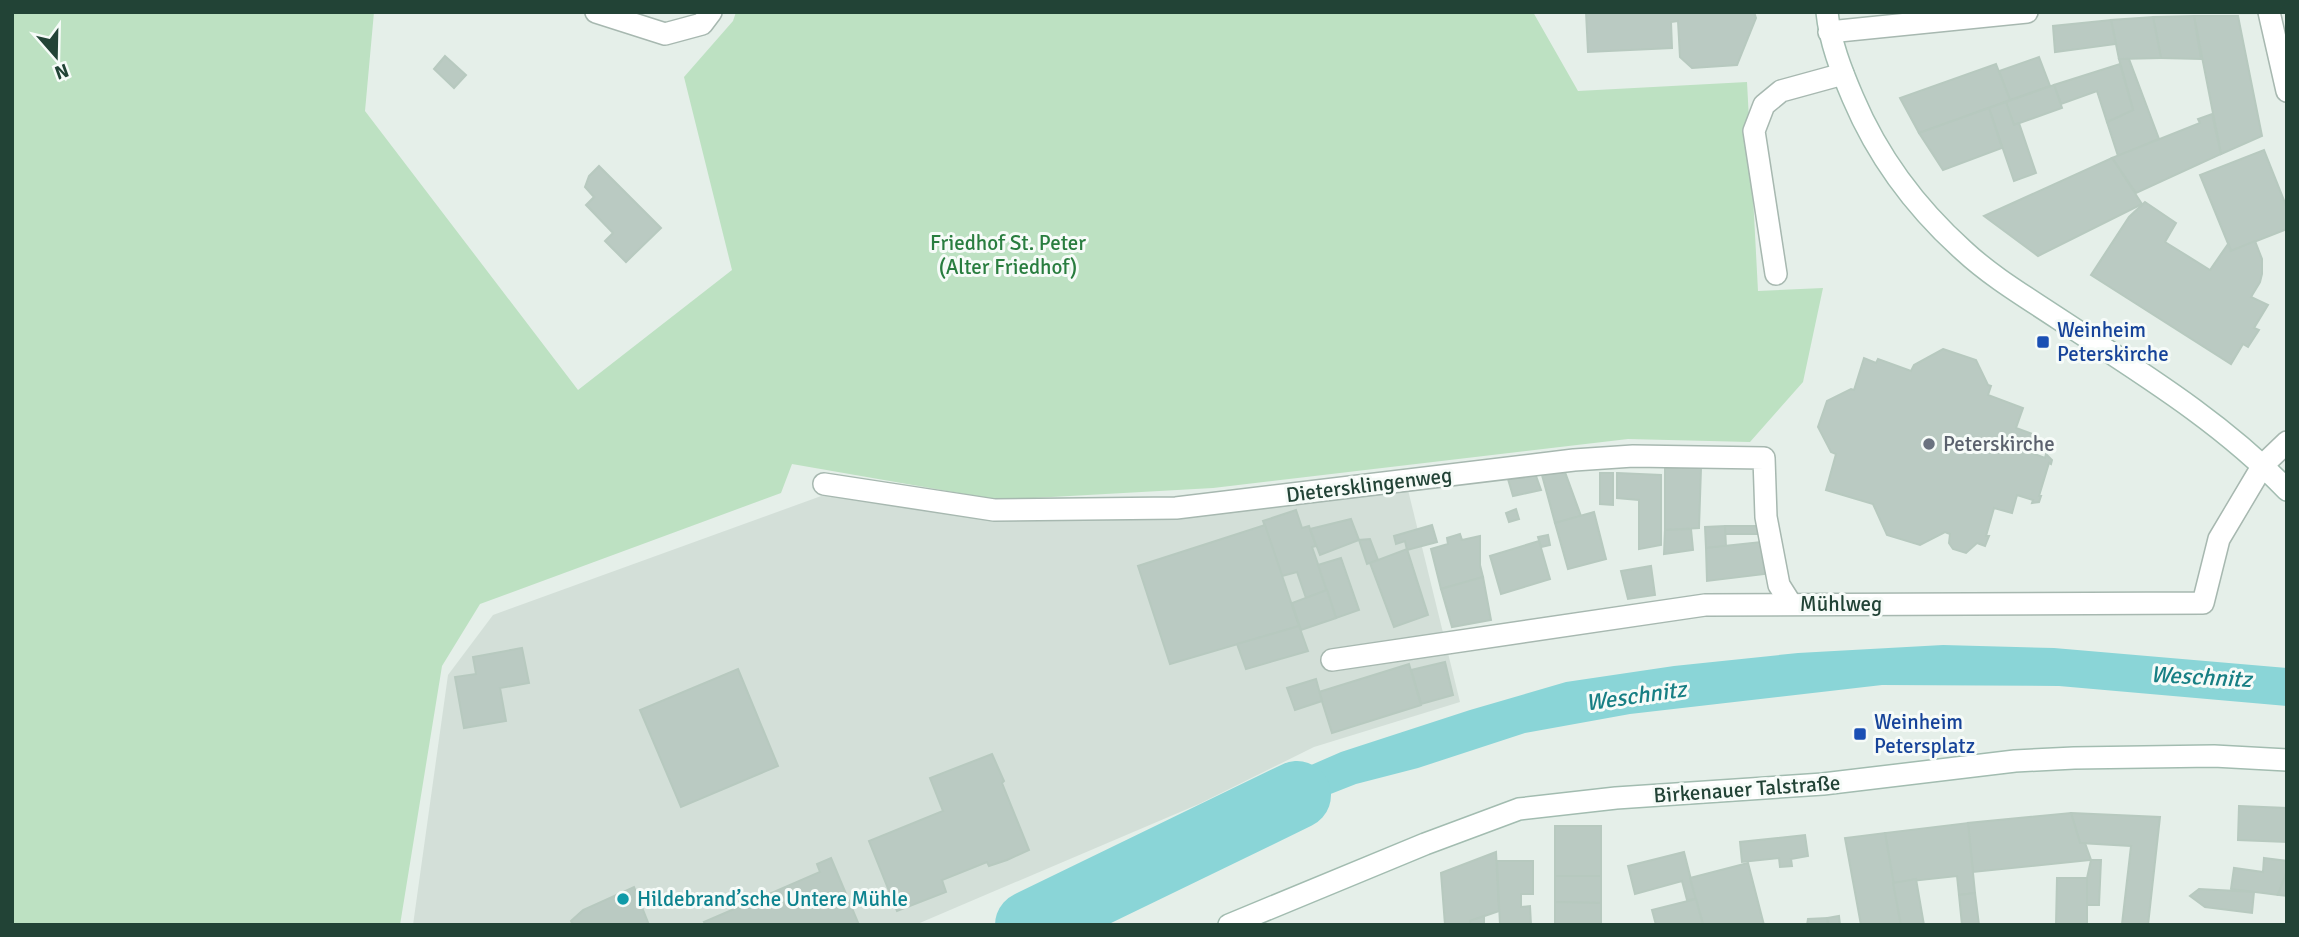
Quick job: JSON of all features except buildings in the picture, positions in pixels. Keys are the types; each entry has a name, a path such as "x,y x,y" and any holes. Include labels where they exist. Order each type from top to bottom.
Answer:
{"main road":[{"path":"596,12 665,34 702,24 710,12"},
{"path":"2027,12 1828,22 1843,74 1882,155 1908,193 1965,253 1998,279 2151,380 2263,465 2287,490"},
{"path":"2269,12 2287,91"},
{"path":"1776,274 1754,131 1764,105 1781,91 1843,74"},
{"path":"2263,465 2287,442"},
{"name":"Dietersklingenweg","path":"824,484 994,510 1176,508 1574,460 1633,456 1764,458 1766,517 1773,558 1779,585 1791,604"},
{"name":"Mühlweg","path":"1332,660 1705,605 2203,603 2219,539 2263,465"},
{"name":"Birkenauer Talstraße","path":"1229,925 1425,844 1519,809 1616,798 1823,784 2015,761 2214,756 2287,760"}],"shaded area":[{"path":"1408,490 1460,702 1314,747 1199,804 915,925 413,925 448,675 493,615 824,495 1001,518"}],"green space":[{"name":"Friedhof St. Peter (Alter Friedhof)","path":"12,12 374,12 365,111 578,390 732,270 684,77 733,21 736,12 1533,12 1578,91 1747,82 1758,291 1823,288 1803,382 1750,442 1628,439 1213,488 999,500 792,464 781,493 480,604 442,666 400,925 12,925"}],"water":[{"path":"1943,645 2054,648 2287,668 2287,706 2059,686 1882,685 1630,714 1525,733 1418,768 1356,784 1300,806 1218,846 1203,812 1341,752 1566,682 1674,666 1798,653"}],"waterway":[{"name":"Weschnitz","path":"1029,925 1297,795"}],"place":[{"name":"Weinheim Peterskirche","path":"2043,342"},
{"name":"Peterskirche","path":"1929,444"},
{"name":"Weinheim Petersplatz","path":"1860,734"},
{"name":"Hildebrand’sche Untere Mühle","path":"623,899"}]}
